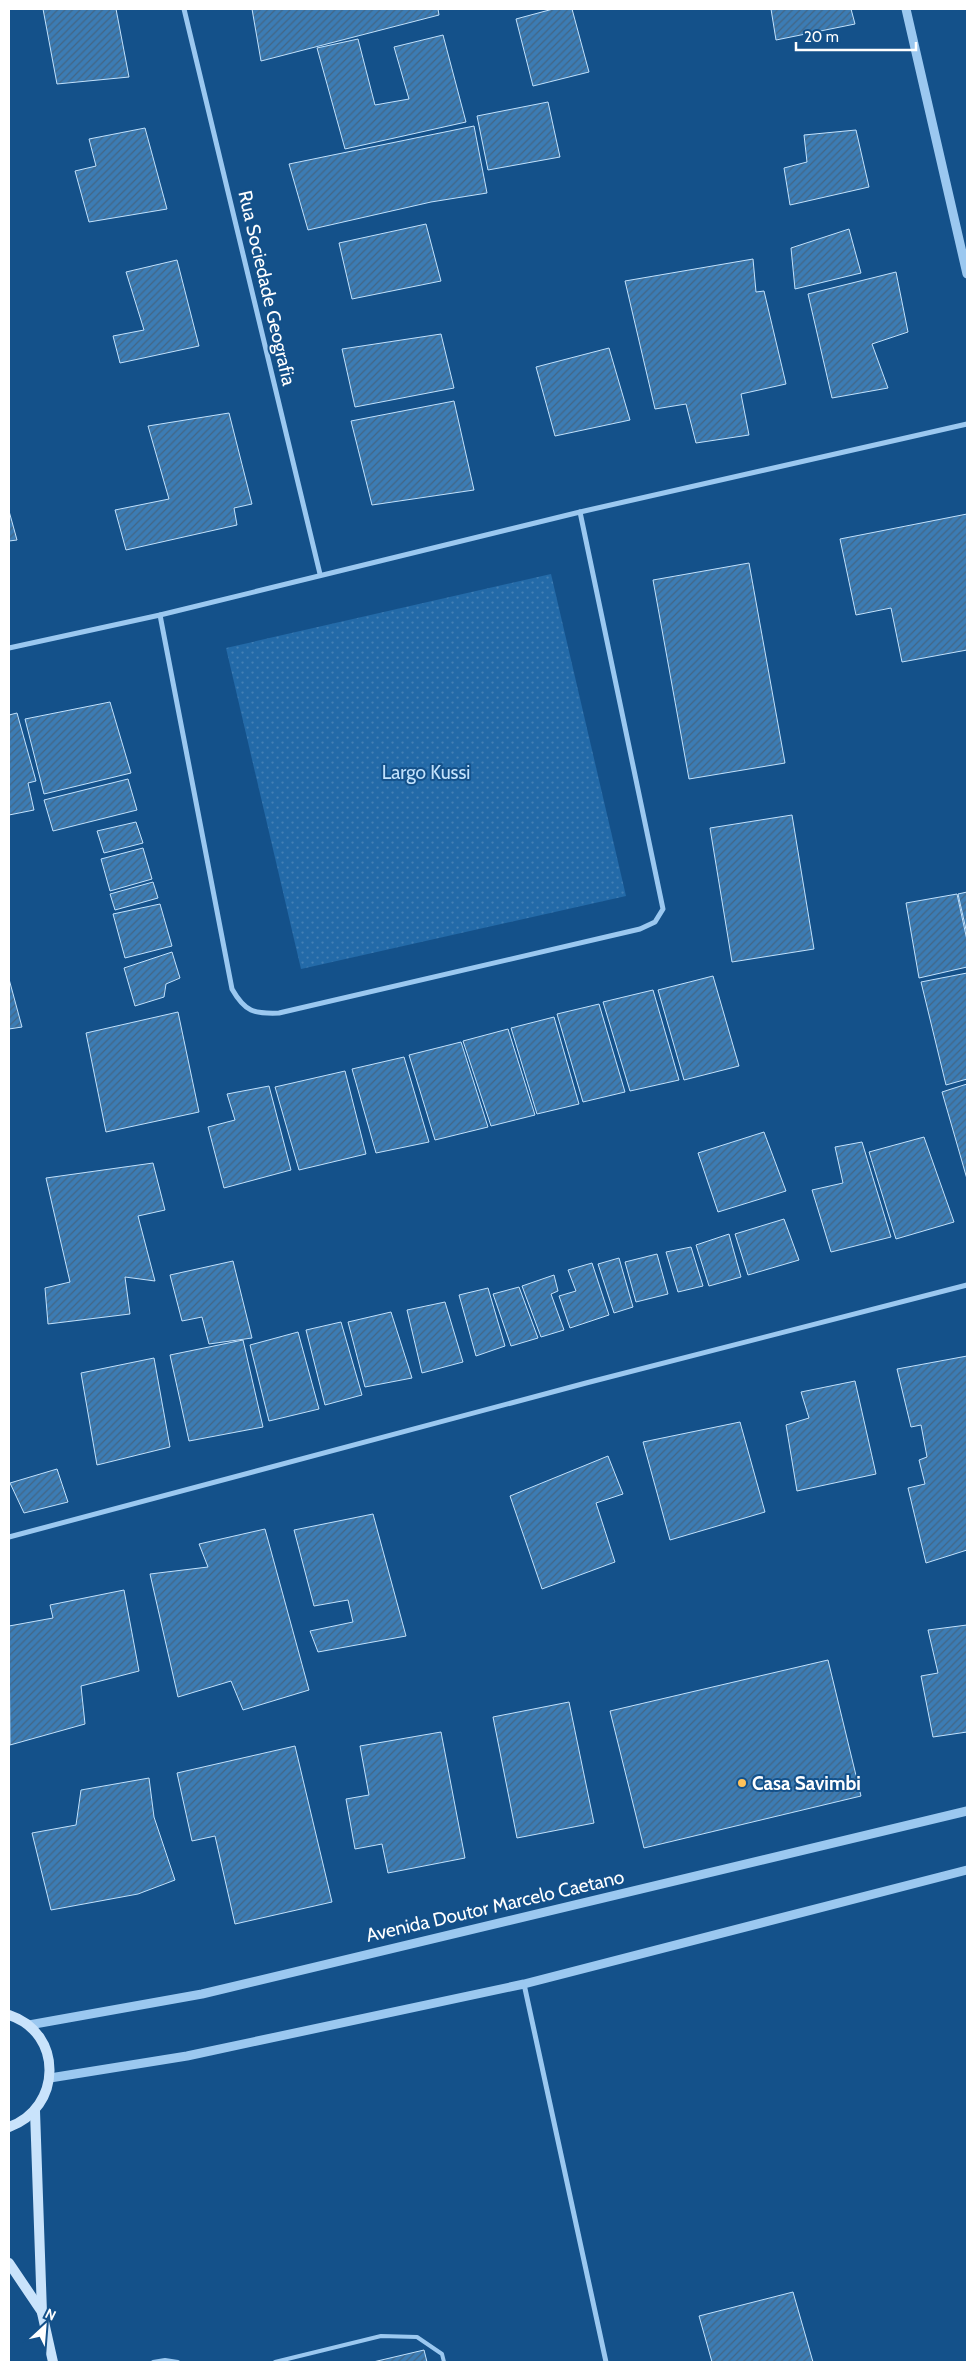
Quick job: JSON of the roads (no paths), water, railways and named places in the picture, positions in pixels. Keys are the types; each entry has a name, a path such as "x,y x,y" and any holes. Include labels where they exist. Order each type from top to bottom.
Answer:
{"main road":[{"path":"9,2005 12,2016 29,2026 44,2044 50,2066 50,2078 45,2095 35,2111 19,2124 9,2127"},
{"path":"35,2111 42,2313 53,2362"},
{"path":"9,2263 42,2313"}],"street":[{"name":"Rua Sociedade Geografia","path":"184,9 320,574"},
{"path":"906,9 967,274"},
{"path":"9,648 160,615 320,574 580,512 967,424"},
{"path":"160,615 232,989 240,1003 257,1014 279,1013 640,929 655,922 663,910 580,512"},
{"path":"9,1537 586,1383 967,1285"},
{"name":"Avenida Doutor Marcelo Caetano","path":"29,2026 202,1994 967,1811"},
{"path":"50,2078 186,2056 524,1984 967,1870"},
{"path":"524,1984 606,2362"}],"lane":[{"path":"275,2362 381,2336 417,2337 442,2354 444,2362"},
{"path":"153,2362 165,2360 178,2362"}],"place":[{"name":"Casa Savimbi","path":"742,1783"}],"park label":[{"name":"Largo Kussi","path":"426,772"}]}
